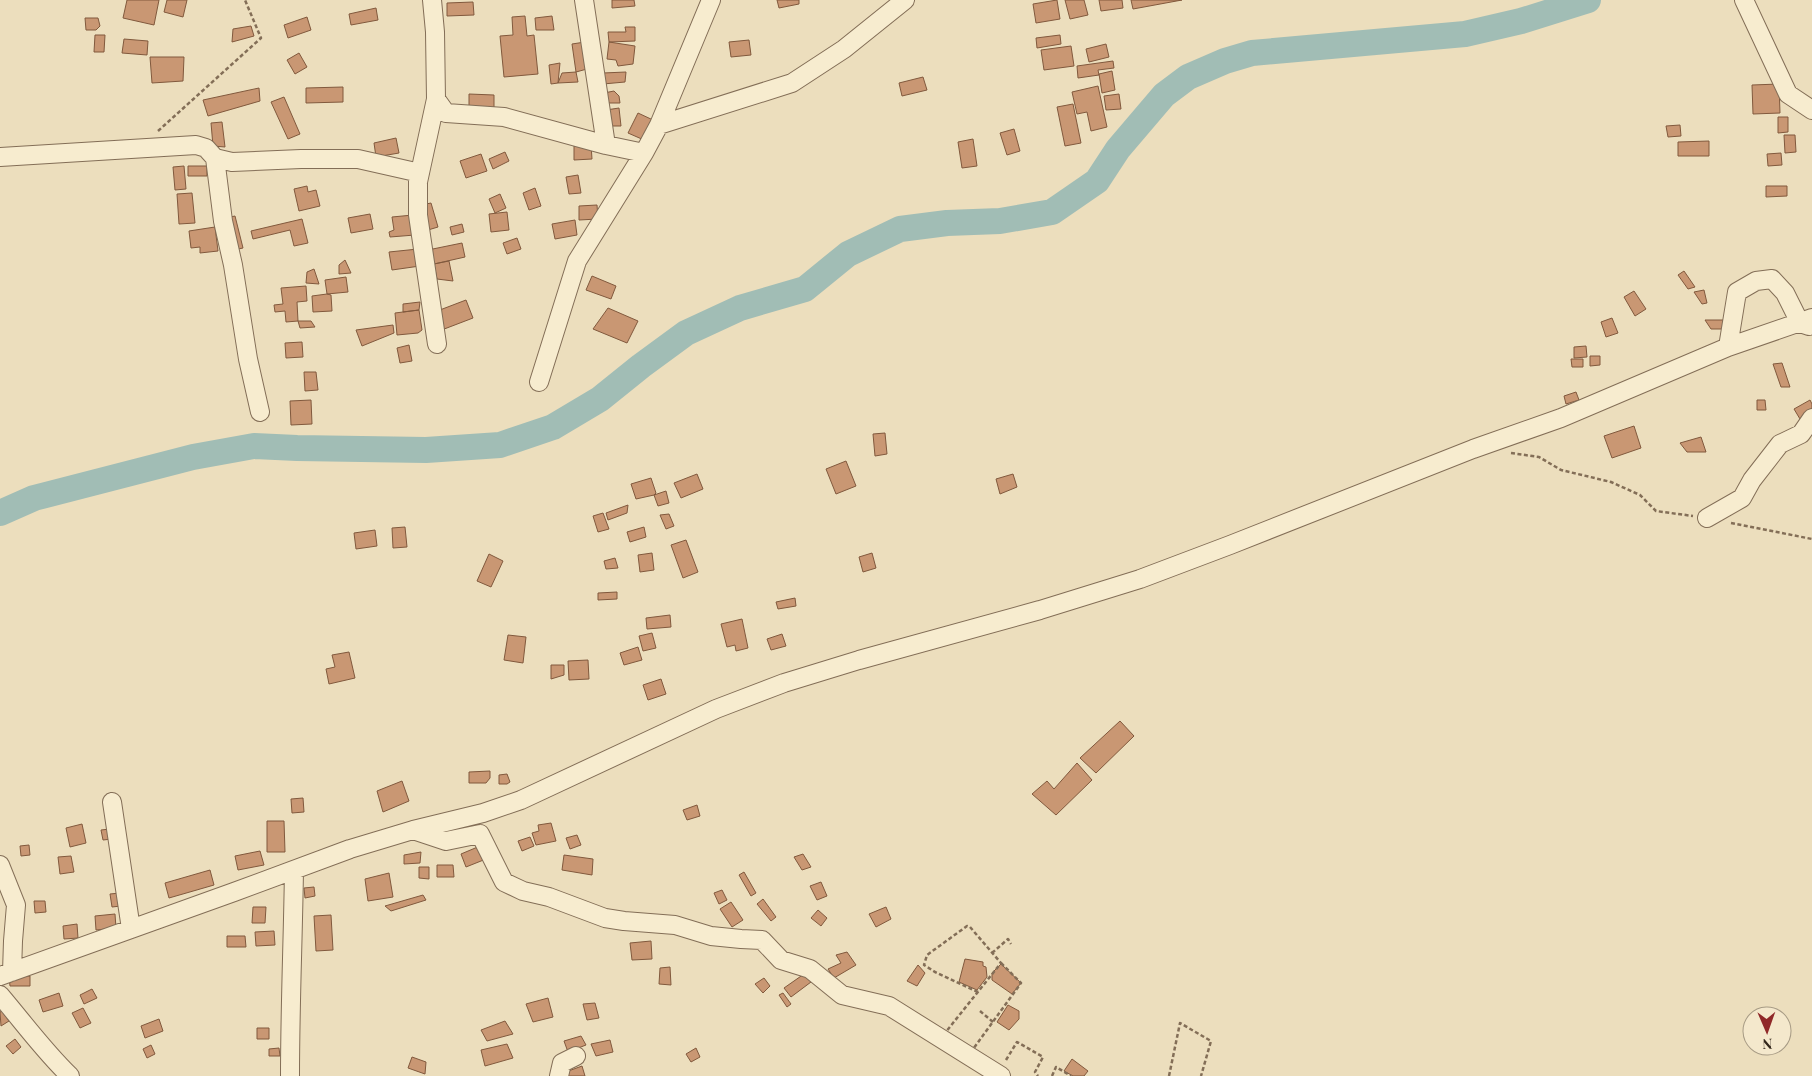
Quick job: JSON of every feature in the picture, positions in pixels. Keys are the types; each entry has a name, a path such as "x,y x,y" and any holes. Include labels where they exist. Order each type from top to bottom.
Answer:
{"street":[{"path":"432,0 435,32 436,99 418,182 418,215 437,344"},
{"path":"584,0 606,145"},
{"path":"539,382 577,261 659,125 710,0"},
{"path":"659,125 792,83 844,49 905,0"},
{"path":"1744,0 1788,94 1812,110"},
{"path":"436,99 446,113 504,118 606,145 644,152"},
{"path":"0,157 196,145 206,148 215,158 223,221 233,265 248,359 260,412"},
{"path":"215,158 232,162 358,159 420,173"},
{"path":"6,974 350,849 413,830 483,813 521,800 716,709 784,683 859,660 1040,610 1140,579 1473,449 1561,418 1728,347 1808,323 1772,279 1756,280 1738,292 1728,347"},
{"path":"1707,518 1742,498 1752,480 1780,444 1801,434 1812,418"},
{"path":"112,802 131,929"},
{"path":"413,830 446,841 480,834 504,882 523,892 549,897 605,918 624,922 675,925 711,936 762,940 781,960 810,969 842,995 889,1006 1003,1070"},
{"path":"0,865 16,905 6,974"},
{"path":"290,1076 294,870"},
{"path":"0,995 31,1030 51,1058 70,1076"},
{"path":"559,1076 562,1063 576,1056"}],"path":[{"path":"139,148 261,38 245,0"},
{"path":"1511,453 1539,457 1561,470 1611,482 1640,495 1656,511 1707,518 1812,539"},
{"path":"978,992 935,972 924,964 927,955 967,926 1021,983 971,1052 946,1033 978,992 1001,962"},
{"path":"992,953 1008,939 1011,944"},
{"path":"980,1011 993,1022"},
{"path":"1169,1076 1180,1023 1211,1041 1201,1076"},
{"path":"1003,1070 1017,1042 1043,1058 1035,1072 1038,1076"},
{"path":"1052,1076 1056,1067 1071,1076"}],"building":[{"path":"127,0 159,0 154,25 123,18"},
{"path":"167,0 187,0 183,17 164,12"},
{"path":"612,0 634,0 635,6 612,8"},
{"path":"777,0 799,0 799,4 779,8"},
{"path":"1057,0 1060,19 1036,23 1033,4"},
{"path":"1065,0 1084,0 1088,15 1070,19"},
{"path":"1099,0 1122,0 1123,8 1101,11"},
{"path":"1131,0 1182,0 1133,9"},
{"path":"473,2 474,15 447,16 447,3"},
{"path":"376,8 378,20 351,25 349,14"},
{"path":"525,16 527,36 534,35 538,74 504,77 500,36 513,35 512,17"},
{"path":"552,16 554,30 536,30 535,18"},
{"path":"307,17 311,30 288,38 284,25"},
{"path":"85,18 98,18 100,26 96,30 86,30"},
{"path":"251,26 254,36 232,42 233,29"},
{"path":"625,27 635,27 635,41 609,42 608,32 626,32"},
{"path":"95,35 105,35 104,52 94,52"},
{"path":"1060,35 1061,44 1037,48 1036,38"},
{"path":"124,39 148,41 147,55 122,53"},
{"path":"749,40 751,55 731,57 729,42"},
{"path":"585,42 587,69 576,72 572,44"},
{"path":"609,42 635,46 633,64 618,66 616,60 607,59"},
{"path":"1106,44 1109,57 1089,62 1086,49"},
{"path":"1071,46 1074,66 1044,70 1041,50"},
{"path":"299,53 307,67 295,74 287,60"},
{"path":"150,57 184,57 183,81 152,83"},
{"path":"1113,61 1114,68 1098,70 1099,75 1078,78 1077,66"},
{"path":"560,63 558,83 551,84 549,65"},
{"path":"1112,71 1115,90 1102,93 1099,74"},
{"path":"576,72 578,82 558,83 562,73"},
{"path":"626,72 625,82 603,84 603,73"},
{"path":"923,77 927,90 902,96 899,83"},
{"path":"1779,84 1780,113 1753,114 1752,85"},
{"path":"1098,86 1107,127 1091,131 1087,112 1077,114 1072,92"},
{"path":"343,87 343,102 306,103 306,88"},
{"path":"259,88 260,101 208,116 203,100"},
{"path":"614,91 619,96 620,103 605,103 604,93"},
{"path":"469,94 494,95 494,111 469,110"},
{"path":"1119,94 1121,109 1106,110 1104,96"},
{"path":"284,97 300,134 288,139 271,102"},
{"path":"1073,104 1081,143 1065,146 1057,107"},
{"path":"619,108 621,126 610,126 606,110"},
{"path":"638,113 653,120 644,140 628,133"},
{"path":"1778,117 1788,117 1788,132 1778,133"},
{"path":"222,122 225,147 213,146 211,123"},
{"path":"1680,125 1681,136 1668,137 1666,126"},
{"path":"1014,129 1020,151 1007,155 1000,133"},
{"path":"1784,135 1795,135 1796,152 1785,153"},
{"path":"396,138 399,153 376,157 374,143"},
{"path":"973,139 977,166 962,168 958,142"},
{"path":"1709,141 1709,156 1678,156 1678,142"},
{"path":"591,145 592,159 574,160 574,146"},
{"path":"505,152 509,161 493,169 489,159"},
{"path":"1781,153 1782,165 1768,166 1767,154"},
{"path":"481,154 487,171 466,178 460,161"},
{"path":"184,166 186,189 175,190 173,167"},
{"path":"188,166 207,166 207,176 188,176"},
{"path":"578,175 581,193 569,194 566,177"},
{"path":"307,186 308,192 316,190 320,206 299,211 294,189"},
{"path":"1766,186 1787,186 1787,196 1766,197"},
{"path":"535,188 541,206 529,210 523,193"},
{"path":"192,193 195,223 179,224 177,194"},
{"path":"500,194 506,208 495,213 489,199"},
{"path":"431,203 438,227 428,230 421,205"},
{"path":"597,205 598,219 579,220 579,206"},
{"path":"507,212 509,230 491,232 489,214"},
{"path":"370,214 373,229 351,233 348,218"},
{"path":"413,215 415,235 390,237 389,232 394,230 392,217"},
{"path":"235,216 243,248 234,250 226,218"},
{"path":"302,219 308,243 294,246 290,230 253,239 251,231"},
{"path":"575,220 577,235 555,239 552,224"},
{"path":"462,224 464,232 452,235 450,227"},
{"path":"215,227 218,251 200,253 200,247 191,248 189,231"},
{"path":"517,238 521,249 507,254 503,243"},
{"path":"462,243 465,257 434,264 423,251"},
{"path":"418,249 420,266 392,270 389,252"},
{"path":"345,260 351,273 339,274 339,265"},
{"path":"449,261 453,281 437,279 434,264"},
{"path":"314,269 319,284 306,283 307,272"},
{"path":"1684,271 1695,287 1688,289 1678,275"},
{"path":"592,276 616,286 611,299 586,290"},
{"path":"346,277 348,292 327,294 325,280"},
{"path":"306,286 307,301 297,302 298,321 286,322 285,311 275,312 274,305 283,304 281,288"},
{"path":"1704,290 1707,303 1702,304 1694,292"},
{"path":"1634,291 1646,309 1635,316 1624,297"},
{"path":"331,295 332,311 313,312 312,296"},
{"path":"466,300 473,318 439,331 432,313"},
{"path":"420,302 419,310 403,312 403,304"},
{"path":"608,308 638,321 627,343 593,329"},
{"path":"419,310 422,330 418,333 397,335 395,313"},
{"path":"1612,318 1618,333 1606,337 1601,322"},
{"path":"1705,320 1727,320 1727,329 1711,329"},
{"path":"298,321 311,321 315,327 300,328"},
{"path":"393,325 394,333 362,346 356,330"},
{"path":"302,342 303,357 286,358 285,343"},
{"path":"409,345 412,361 400,363 397,348"},
{"path":"1586,346 1587,357 1574,358 1574,347"},
{"path":"1590,356 1600,356 1600,365 1590,366"},
{"path":"1571,359 1583,359 1583,367 1572,367"},
{"path":"1782,363 1790,387 1781,387 1773,364"},
{"path":"304,372 316,372 318,390 305,391"},
{"path":"1576,392 1579,400 1566,404 1564,396"},
{"path":"311,400 312,424 291,425 290,401"},
{"path":"1757,400 1765,400 1766,410 1757,410"},
{"path":"1810,400 1812,412 1800,419 1794,409"},
{"path":"1634,426 1641,448 1612,458 1604,436"},
{"path":"885,433 887,454 875,456 873,434"},
{"path":"1701,437 1706,452 1687,452 1680,443"},
{"path":"846,461 856,486 836,494 826,469"},
{"path":"697,474 703,489 681,498 674,483"},
{"path":"1013,474 1017,487 1000,494 996,479"},
{"path":"651,478 656,493 636,499 631,484"},
{"path":"666,491 669,503 658,506 654,495"},
{"path":"628,505 627,513 608,520 606,513"},
{"path":"603,513 609,529 598,532 593,516"},
{"path":"669,514 674,526 666,529 660,515"},
{"path":"405,527 407,547 393,548 392,528"},
{"path":"644,527 646,537 630,542 627,532"},
{"path":"375,530 377,546 356,549 354,533"},
{"path":"686,540 698,572 683,578 671,545"},
{"path":"652,553 654,570 640,572 638,555"},
{"path":"872,553 876,568 863,572 859,557"},
{"path":"489,554 503,561 491,587 477,581"},
{"path":"615,558 618,568 606,569 604,561"},
{"path":"617,592 617,599 598,600 598,593"},
{"path":"795,598 796,606 778,609 776,602"},
{"path":"670,615 671,627 647,629 646,618"},
{"path":"742,619 748,648 736,651 735,645 727,647 721,624"},
{"path":"652,633 656,648 643,651 639,636"},
{"path":"782,634 786,646 771,650 767,639"},
{"path":"508,635 526,637 523,663 504,660"},
{"path":"638,647 642,660 624,665 620,653"},
{"path":"349,652 355,678 329,684 326,669 335,667 332,655"},
{"path":"588,660 589,679 569,680 568,661"},
{"path":"551,665 564,665 564,675 551,679"},
{"path":"661,679 666,694 648,700 643,685"},
{"path":"1120,721 1134,736 1096,773 1080,758"},
{"path":"1077,763 1092,780 1056,815 1032,794 1047,781 1054,789"},
{"path":"490,771 490,778 486,783 469,783 469,772"},
{"path":"507,774 510,782 499,784 499,775"},
{"path":"402,781 409,801 383,812 377,791"},
{"path":"303,798 304,812 292,813 291,799"},
{"path":"697,805 700,816 687,820 683,810"},
{"path":"267,821 284,821 285,852 267,852"},
{"path":"551,823 556,841 536,845 532,833 539,831 538,825"},
{"path":"82,824 86,843 70,847 66,828"},
{"path":"110,829 112,839 103,840 101,830"},
{"path":"577,835 581,845 570,849 566,838"},
{"path":"530,837 534,846 522,851 518,841"},
{"path":"29,845 30,855 21,856 20,846"},
{"path":"480,846 486,859 466,867 461,854"},
{"path":"260,851 264,865 238,870 235,856"},
{"path":"421,852 420,863 404,864 404,855"},
{"path":"803,854 811,867 802,870 794,857"},
{"path":"564,855 593,859 592,875 562,870"},
{"path":"71,856 74,872 60,874 58,857"},
{"path":"437,865 453,865 454,877 437,877"},
{"path":"419,867 429,867 429,879 419,878"},
{"path":"210,870 214,885 169,898 165,883"},
{"path":"744,872 756,893 751,896 739,875"},
{"path":"389,873 393,897 368,901 365,879"},
{"path":"821,882 827,896 817,900 810,886"},
{"path":"314,887 315,896 305,898 304,888"},
{"path":"722,890 727,900 719,904 714,893"},
{"path":"120,893 121,906 112,907 110,894"},
{"path":"423,895 426,900 391,911 385,906"},
{"path":"763,899 776,917 771,921 757,904"},
{"path":"34,901 45,901 46,912 35,913"},
{"path":"731,902 743,920 732,927 720,909"},
{"path":"253,907 266,907 265,923 252,923"},
{"path":"886,907 891,919 876,927 869,914"},
{"path":"818,910 827,918 821,926 811,918"},
{"path":"115,914 116,928 96,930 95,916"},
{"path":"331,915 333,950 316,951 314,916"},
{"path":"77,924 78,938 64,939 63,926"},
{"path":"274,931 275,945 256,946 255,932"},
{"path":"227,936 245,936 246,947 227,947"},
{"path":"651,941 652,959 632,960 630,943"},
{"path":"847,952 856,965 834,978 828,969 841,963 836,955"},
{"path":"965,959 983,962 983,966 986,967 987,977 977,990 959,982"},
{"path":"1001,964 1021,983 1012,994 992,980 992,973"},
{"path":"918,965 925,973 917,986 907,981"},
{"path":"670,967 671,985 659,984 660,968"},
{"path":"804,974 811,982 791,997 784,988"},
{"path":"9,976 30,976 30,986 10,986"},
{"path":"764,978 770,986 763,993 755,984"},
{"path":"92,989 97,998 84,1004 80,995"},
{"path":"59,993 63,1006 43,1012 39,1000"},
{"path":"783,993 791,1004 787,1007 779,995"},
{"path":"548,998 553,1017 533,1022 526,1004"},
{"path":"595,1003 599,1018 587,1020 583,1004"},
{"path":"1008,1005 1019,1011 1019,1019 1009,1030 997,1022"},
{"path":"83,1008 91,1023 80,1028 72,1013"},
{"path":"2,1011 9,1021 1,1026 0,1012"},
{"path":"159,1019 163,1031 145,1038 141,1026"},
{"path":"505,1021 513,1034 487,1041 481,1030"},
{"path":"257,1028 269,1028 269,1039 257,1039"},
{"path":"581,1036 586,1045 568,1052 564,1041"},
{"path":"15,1039 21,1047 13,1054 6,1046"},
{"path":"610,1040 613,1052 596,1056 591,1044"},
{"path":"507,1044 513,1058 485,1066 481,1050"},
{"path":"151,1045 155,1054 147,1058 143,1049"},
{"path":"279,1048 280,1056 269,1056 269,1049"},
{"path":"696,1048 700,1057 691,1062 686,1054"},
{"path":"412,1057 426,1062 425,1074 408,1068"},
{"path":"1072,1059 1088,1071 1084,1076 1073,1076 1064,1071"},
{"path":"582,1066 585,1076 564,1076 563,1073"}],"waterway":[{"path":"0,513 34,498 193,457 254,446 426,450 500,445 553,427 600,399 686,333 740,308 805,289 848,254 900,229 947,223 1000,221 1052,212 1097,181 1118,149 1164,95 1188,77 1225,61 1252,53 1465,34 1521,21 1588,0"}]}
